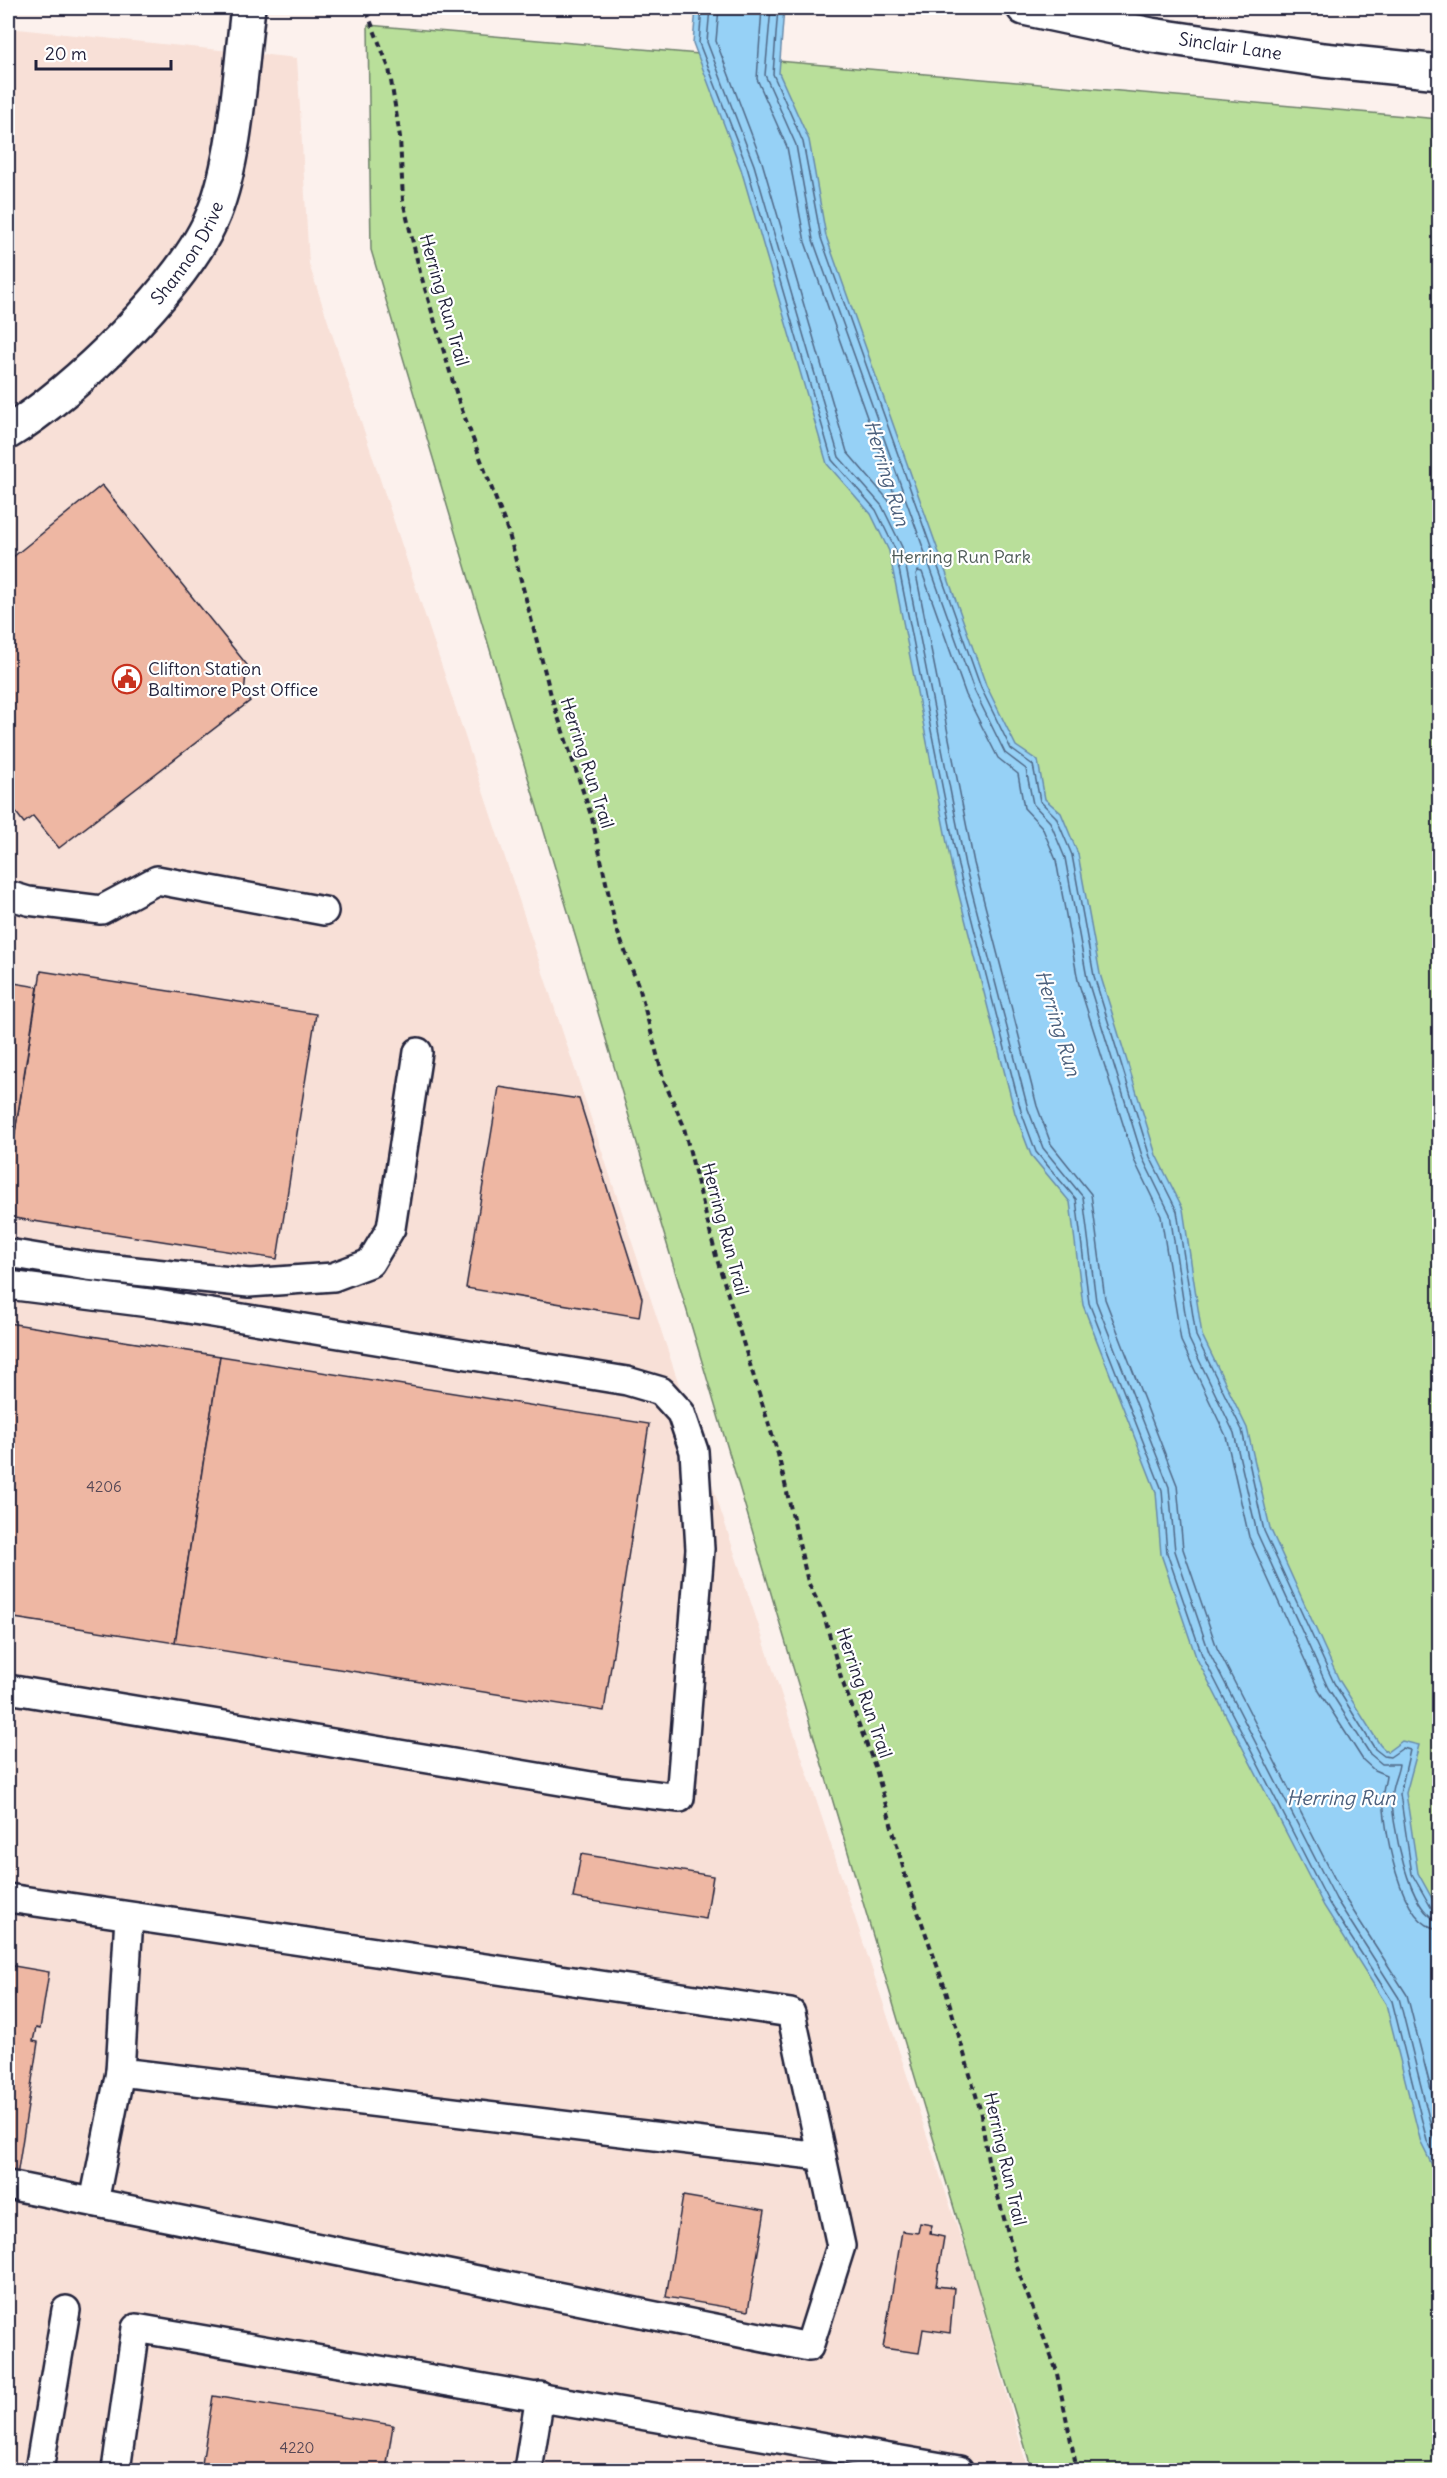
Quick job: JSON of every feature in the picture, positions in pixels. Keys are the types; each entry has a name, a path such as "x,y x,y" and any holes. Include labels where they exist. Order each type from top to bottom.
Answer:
{"street":[{"name":"Shannon Drive","path":"8,432 61,394 143,316 203,235 214,214 227,172 248,8"},
{"name":"Sinclair Lane","path":"1024,8 1151,35 1323,60 1440,72"}],"lane":[{"path":"8,895 28,901 101,910 157,880 324,911"},
{"path":"8,1253 87,1266 249,1283 333,1277 370,1263 392,1228 418,1052"},
{"path":"8,1285 168,1306 627,1381 661,1391 681,1413 694,1451 700,1550 680,1798 621,1791 8,1689"},
{"path":"8,1898 791,2013 841,2246 809,2347 8,2185"},
{"path":"94,2202 120,2072 129,1917"},
{"path":"120,2072 821,2157"},
{"path":"39,2470 66,2310"},
{"path":"116,2470 136,2328 959,2470"},
{"path":"528,2470 540,2396"}],"path":[{"name":"Herring Run Trail","path":"346,8 367,12 389,68 400,137 403,201 420,272 459,402 509,534 552,699 592,818 616,928 640,990 664,1081 682,1124 716,1256 778,1454 808,1582 824,1615 841,1678 876,1769 906,1878 948,1999 980,2109 988,2160 1019,2273 1056,2369 1077,2470"}],"shaded area":[{"path":"8,28 297,58 309,264 975,2281 1028,2470 8,2470"}],"green space":[{"name":"Herring Run Park","path":"368,25 1439,119 1439,2470 1032,2470 371,250"}],"water":[{"name":"Herring Run","path":"696,8 784,8 779,73 809,140 826,236 986,685 1016,746 1038,761 1045,799 1061,813 1078,854 1100,974 1156,1155 1183,1209 1202,1335 1247,1428 1270,1528 1339,1680 1380,1745 1387,1752 1402,1741 1419,1745 1406,1793 1418,1873 1439,1911 1439,2179 1421,2143 1386,2004 1324,1906 1196,1657 1161,1554 1156,1492 1083,1305 1070,1202 1031,1155 1015,1113 952,868 889,551 871,514 827,464 741,169 693,43"}],"building":[{"name":"Clifton Station Baltimore Post Office","path":"102,485 247,665 244,693 250,701 59,848 33,816 24,823 8,802 8,561"},
{"path":"41,971 316,1014 277,1259 8,1217 8,1176"},
{"path":"8,982 38,987 8,1176"},
{"path":"499,1087 579,1099 642,1298 639,1317 466,1288"},
{"path":"8,1323 220,1356 175,1643 8,1617"},
{"path":"220,1356 649,1424 604,1711 175,1643"},
{"path":"581,1854 713,1876 706,1919 573,1898"},
{"path":"8,1965 49,1972 40,2029 36,2028 33,2041 38,2042 17,2176 8,2175"},
{"path":"683,2196 765,2210 748,2311 666,2297"},
{"path":"920,2223 932,2225 930,2234 944,2237 936,2286 954,2288 950,2333 923,2329 919,2353 883,2348 902,2231 918,2233"},
{"path":"213,2396 393,2425 386,2470 201,2470"}],"place":[{"name":"Clifton Station Baltimore Post Office","path":"127,679"}]}
